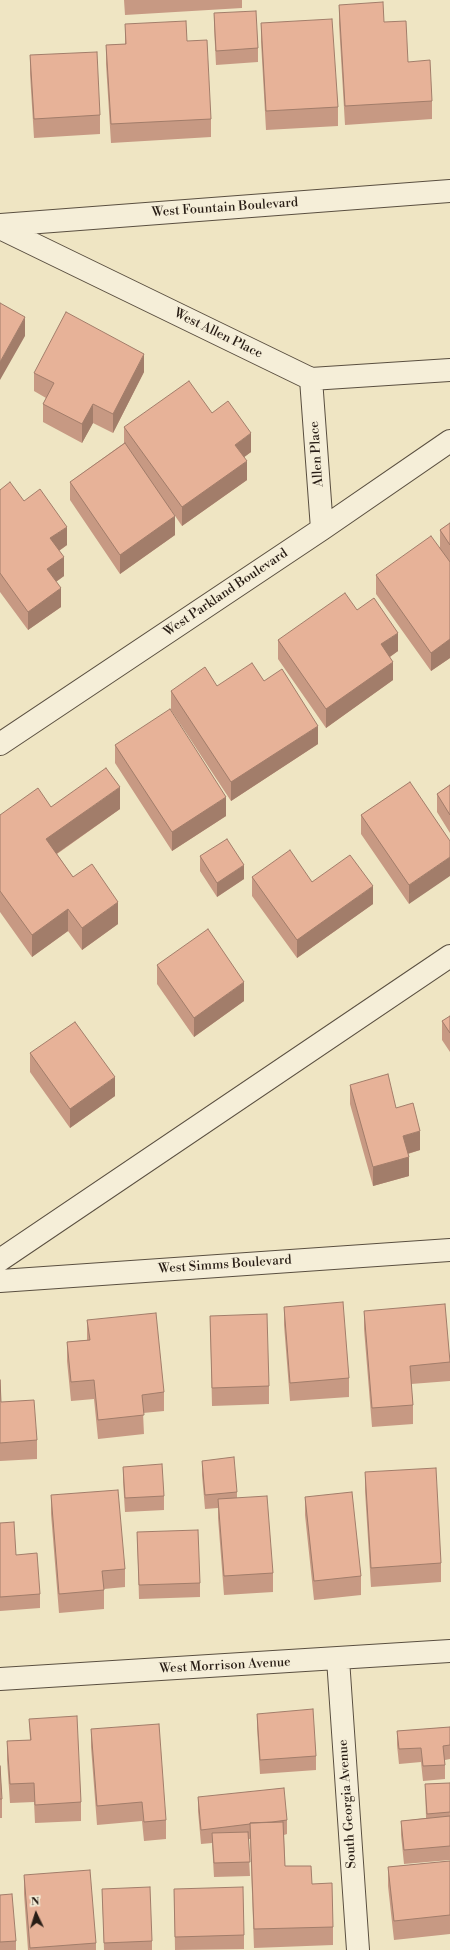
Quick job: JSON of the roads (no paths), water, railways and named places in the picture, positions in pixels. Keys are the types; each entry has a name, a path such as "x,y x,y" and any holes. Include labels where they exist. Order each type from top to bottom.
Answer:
{"street":[{"name":"West Fountain Boulevard","path":"0,226 450,191"},
{"name":"West Allen Place","path":"0,226 311,379 450,370"},
{"name":"Allen Place","path":"311,379 322,530"},
{"name":"West Parkland Boulevard","path":"0,744 322,530 450,441"},
{"path":"0,1260 450,956"},
{"name":"West Simms Boulevard","path":"0,1281 450,1250"},
{"name":"West Morrison Avenue","path":"0,1679 450,1651"},
{"name":"South Georgia Avenue","path":"338,1659 358,1950"}]}
